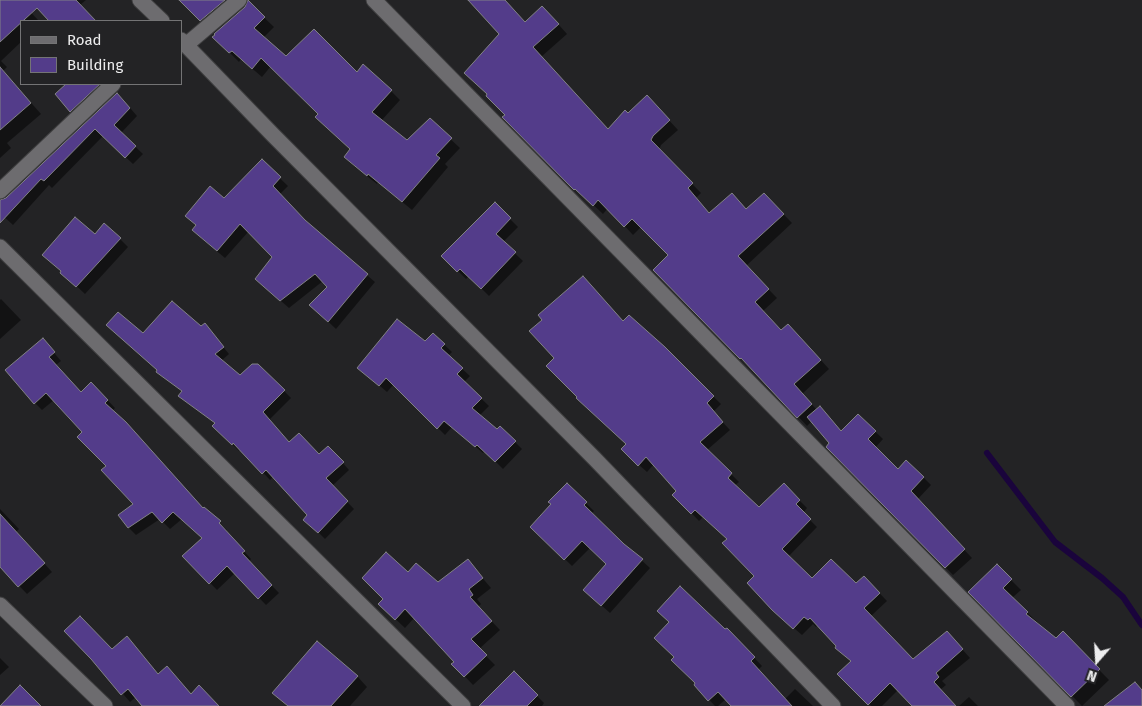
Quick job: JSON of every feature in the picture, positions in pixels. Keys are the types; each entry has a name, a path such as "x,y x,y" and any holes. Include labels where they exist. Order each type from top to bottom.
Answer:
{"street":[{"path":"140,0 161,20"},
{"path":"239,0 184,43 594,458 833,706"},
{"path":"374,0 1067,706"},
{"path":"0,191 112,85"},
{"path":"0,247 463,706"},
{"path":"0,605 106,706"}],"building":[{"path":"0,0 76,0 95,20 48,20 37,8 24,20 20,20 20,24 0,42"},
{"path":"179,0 225,0 200,21"},
{"path":"248,0 265,17 254,28 286,56 314,29 357,72 363,64 392,90 372,112 407,140 430,118 452,138 436,155 440,158 402,202 344,157 350,149 315,117 318,114 261,58 252,69 232,51 229,53 212,37 245,7"},
{"path":"468,0 505,0 525,22 542,6 559,24 533,47 608,129 625,110 628,113 647,95 670,120 651,140 693,183 688,188 709,213 732,193 746,209 764,193 784,214 738,256 769,289 755,302 781,330 788,324 821,360 794,384 812,404 797,418 741,358 653,270 668,255 632,219 624,227 598,200 593,206 574,190 502,117 505,115 486,96 487,94 464,73 499,34"},
{"path":"0,67 31,103 0,130"},
{"path":"65,85 99,85 70,112 55,94"},
{"path":"117,93 130,108 114,125 136,146 125,158 95,129 44,181 41,179 0,223 0,200 6,198"},
{"path":"262,159 281,177 273,186 305,220 368,274 328,322 309,305 327,287 315,274 280,301 255,279 272,257 240,224 217,251 192,230 196,225 185,216 210,186 224,198"},
{"path":"495,202 511,218 496,234 516,252 481,289 460,269 457,272 441,256"},
{"path":"75,217 95,234 104,223 121,238 76,287 42,255"},
{"path":"583,276 623,321 629,315 665,347 714,396 707,403 723,422 700,442 732,473 728,478 759,507 784,483 800,500 796,504 811,519 782,549 812,578 831,559 856,583 864,576 880,593 864,608 913,659 947,631 963,649 936,673 939,677 934,682 956,706 912,706 890,683 868,705 837,674 851,661 835,648 836,646 810,618 808,620 804,617 793,629 772,610 747,583 754,576 722,543 727,539 695,510 691,514 672,495 676,491 646,457 638,466 621,449 626,444 576,398 546,366 554,358 529,331 542,320 538,315"},
{"path":"172,301 201,326 205,323 224,347 215,354 240,375 252,364 258,364 285,390 263,412 289,442 299,433 319,454 328,446 344,462 326,478 348,501 318,533 303,520 307,515 266,470 262,474 233,443 232,445 212,426 215,423 178,396 182,391 156,372 157,370 106,325 118,312 143,333"},
{"path":"397,319 425,341 433,333 445,344 441,348 463,368 457,374 482,398 472,408 497,429 500,426 516,441 495,462 477,445 475,447 444,421 437,429 386,378 379,386 357,368"},
{"path":"43,338 55,352 49,357 81,392 91,382 108,400 105,403 126,422 203,508 221,521 219,523 245,551 242,553 272,585 258,599 227,566 209,584 182,556 202,538 173,512 162,523 152,512 128,528 118,515 133,504 101,470 106,466 77,437 82,432 46,393 34,404 5,370"},
{"path":"820,406 841,431 858,414 876,431 868,439 898,469 906,460 924,477 911,491 965,549 945,568 826,447 829,443 807,417"},
{"path":"567,483 587,502 584,505 624,544 643,559 601,606 583,590 606,564 582,541 564,560 530,527 551,504 548,502"},
{"path":"0,514 45,563 18,587 0,567"},
{"path":"386,552 408,572 416,563 438,582 468,559 483,578 469,589 473,595 470,597 492,621 471,639 487,655 464,677 451,664 454,662 405,609 395,620 378,604 383,599 362,578"},
{"path":"997,564 1012,579 1003,588 1028,612 1026,614 1056,638 1063,631 1100,669 1071,697 968,592"},
{"path":"680,586 725,629 727,628 755,657 751,661 792,706 731,706 718,692 708,701 694,685 695,683 671,660 674,657 654,638 669,622 657,611"},
{"path":"80,616 112,649 127,636 158,674 167,666 191,694 199,685 219,706 142,706 128,689 121,695 91,659 64,631"},
{"path":"317,641 358,676 331,706 288,706 272,693"},
{"path":"514,671 538,695 527,706 479,706"},
{"path":"1135,682 1142,690 1142,706 1104,706"},
{"path":"20,685 41,706 0,706"}],"waterway":[{"path":"987,453 1055,542 1102,578 1123,597 1142,625"}]}
